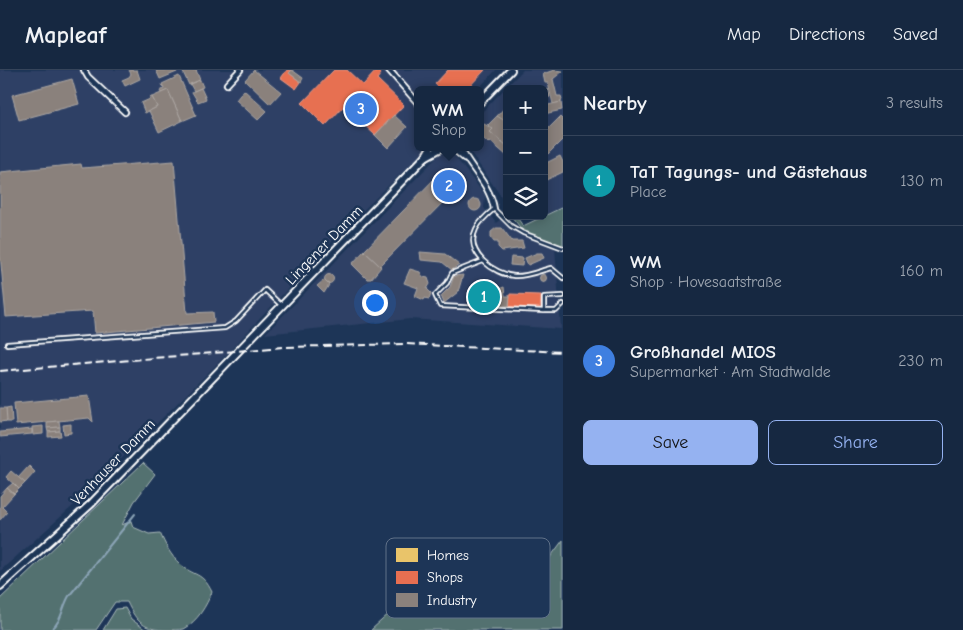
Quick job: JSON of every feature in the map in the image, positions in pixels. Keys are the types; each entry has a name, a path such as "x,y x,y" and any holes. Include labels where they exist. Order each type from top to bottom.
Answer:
{"main road":[{"path":"484,98 512,70"},
{"name":"Lingener Damm","path":"239,350 425,157 429,151"},
{"name":"Lingener Damm","path":"425,157 436,151"},
{"name":"Venhauser Damm","path":"0,586 91,504 239,350"}],"street":[{"path":"84,70 88,77 125,112"},
{"path":"227,84 240,70"},
{"path":"389,70 414,98"},
{"path":"456,151 464,158 488,189 494,209"},
{"path":"461,151 464,158"}],"lane":[{"path":"563,248 523,233 511,226 494,209 476,229 474,240 482,261 503,274 523,276 551,268 563,278"},
{"path":"482,261 452,273 447,283 435,295 440,306 556,311 563,304"},
{"path":"7,344 225,328 236,321 265,290 282,306"},
{"path":"544,311 544,297 563,296"}],"shaded area":[{"path":"0,70 496,70 481,86 414,86 414,151 424,151 339,234 225,356 83,497 0,571"},
{"path":"523,70 557,70 563,75 563,207 548,213 548,85 508,85"},
{"path":"503,90 503,199 470,151 484,151 484,110"},
{"path":"452,153 485,195 484,208 496,223 501,219 520,235 555,248 561,329 410,319 265,334 440,154"}],"green space":[{"path":"563,207 563,246 524,232 514,220 519,220 523,226 536,220 548,220 548,214"},
{"path":"143,463 155,474 134,502 122,525 131,521 133,527 149,534 160,533 176,561 205,581 212,592 197,617 183,629 153,629 138,620 127,602 115,602 96,630 0,630 0,599"},
{"path":"563,540 563,630 371,630 386,616 386,618 550,618 550,558"},
{"path":"125,608 131,619 146,630 103,630 116,609"}],"building: Homes":[{"path":"475,284 482,285 482,289 485,289 484,285 494,285 494,305 474,304"}],"building: Shops":[{"path":"287,70 292,70 289,73 301,82 296,89 281,78"},
{"path":"334,70 347,70 363,85 377,70 381,74 377,79 404,105 375,135 344,106 325,126 302,103"},
{"path":"448,70 485,70 470,86 437,86 435,84"},
{"path":"510,294 541,295 540,311 509,310"}],"building: Industry":[{"path":"129,70 137,70 140,79 125,86 122,80 129,77 131,74"},
{"path":"156,70 176,70 177,72 160,79"},
{"path":"182,70 196,70 200,80 189,85"},
{"path":"254,70 281,92 270,104 245,80"},
{"path":"292,70 303,78 301,82 289,73"},
{"path":"554,70 563,71 553,79 557,96 561,96 562,99 561,102 553,104 548,83 545,83 543,74"},
{"path":"179,76 196,115 182,121 168,90 161,93 160,91 164,89 162,84"},
{"path":"72,79 79,104 19,120 12,95"},
{"path":"200,80 203,87 194,91 190,84"},
{"path":"201,88 206,99 198,102 192,92"},
{"path":"168,90 182,121 159,132 149,111 157,107 152,97"},
{"path":"244,90 267,111 258,120 236,100"},
{"path":"152,97 157,107 145,113 141,103 150,99"},
{"path":"561,102 562,110 548,113 548,105"},
{"path":"503,109 503,121 497,116"},
{"path":"394,115 407,127 388,148 375,135"},
{"path":"497,116 503,120 503,143 490,132 492,129 488,125"},
{"path":"560,117 563,120 563,139 548,154 548,130"},
{"path":"484,124 493,129 490,132 503,143 503,152 490,141 488,143 484,139"},
{"path":"560,156 563,162 563,172 548,179 548,162"},
{"path":"174,161 187,313 213,312 214,322 95,333 93,311 6,317 0,254 0,172 81,164 82,168"},
{"path":"440,173 456,189 380,266 364,251"},
{"path":"473,199 477,199 481,205 477,211 473,211 469,207 469,203"},
{"path":"496,228 502,228 512,241 522,241 524,248 502,251 498,247 498,242 494,242 491,238 491,232"},
{"path":"364,251 381,267 371,279 367,279 352,264"},
{"path":"420,252 445,254 459,265 452,270 442,262 421,260"},
{"path":"542,253 544,258 528,265 525,258"},
{"path":"511,257 523,258 522,266 510,265"},
{"path":"410,269 420,272 423,277 428,278 430,284 427,289 431,293 429,299 425,298 424,300 415,296 418,288 404,283"},
{"path":"329,274 334,279 329,284 324,279"},
{"path":"543,274 547,278 543,282 539,278"},
{"path":"463,275 458,292 444,303 441,296 450,287 454,276"},
{"path":"324,280 329,285 324,293 317,286"},
{"path":"504,287 505,296 510,296 509,306 498,306 498,302 494,299 494,291"},
{"path":"89,396 93,422 89,418 16,425 14,403"},
{"path":"11,407 12,422 6,422 6,408"},
{"path":"0,408 6,408 7,421 0,422"},
{"path":"59,421 60,427 47,428 47,422"},
{"path":"71,424 71,433 64,434 63,425"},
{"path":"43,426 43,434 33,435 32,427"},
{"path":"60,427 60,431 48,432 47,428"},
{"path":"32,429 32,434 0,437 0,432"},
{"path":"60,431 61,436 48,437 48,432"},
{"path":"29,466 35,472 25,483 18,478"},
{"path":"11,471 25,483 19,489 6,477"},
{"path":"13,483 19,489 14,494 7,488"},
{"path":"7,488 14,494 2,507 7,512 0,520 0,496"}],"waterway":[{"path":"51,630 60,618 69,596 135,514"}],"railway":[{"path":"0,371 284,347 405,344 563,352"}],"place":[{"name":"Großhandel MIOS","path":"361,109"},
{"name":"WM","path":"449,186"},
{"name":"TaT Tagungs- und Gästehaus","path":"484,297"}]}
